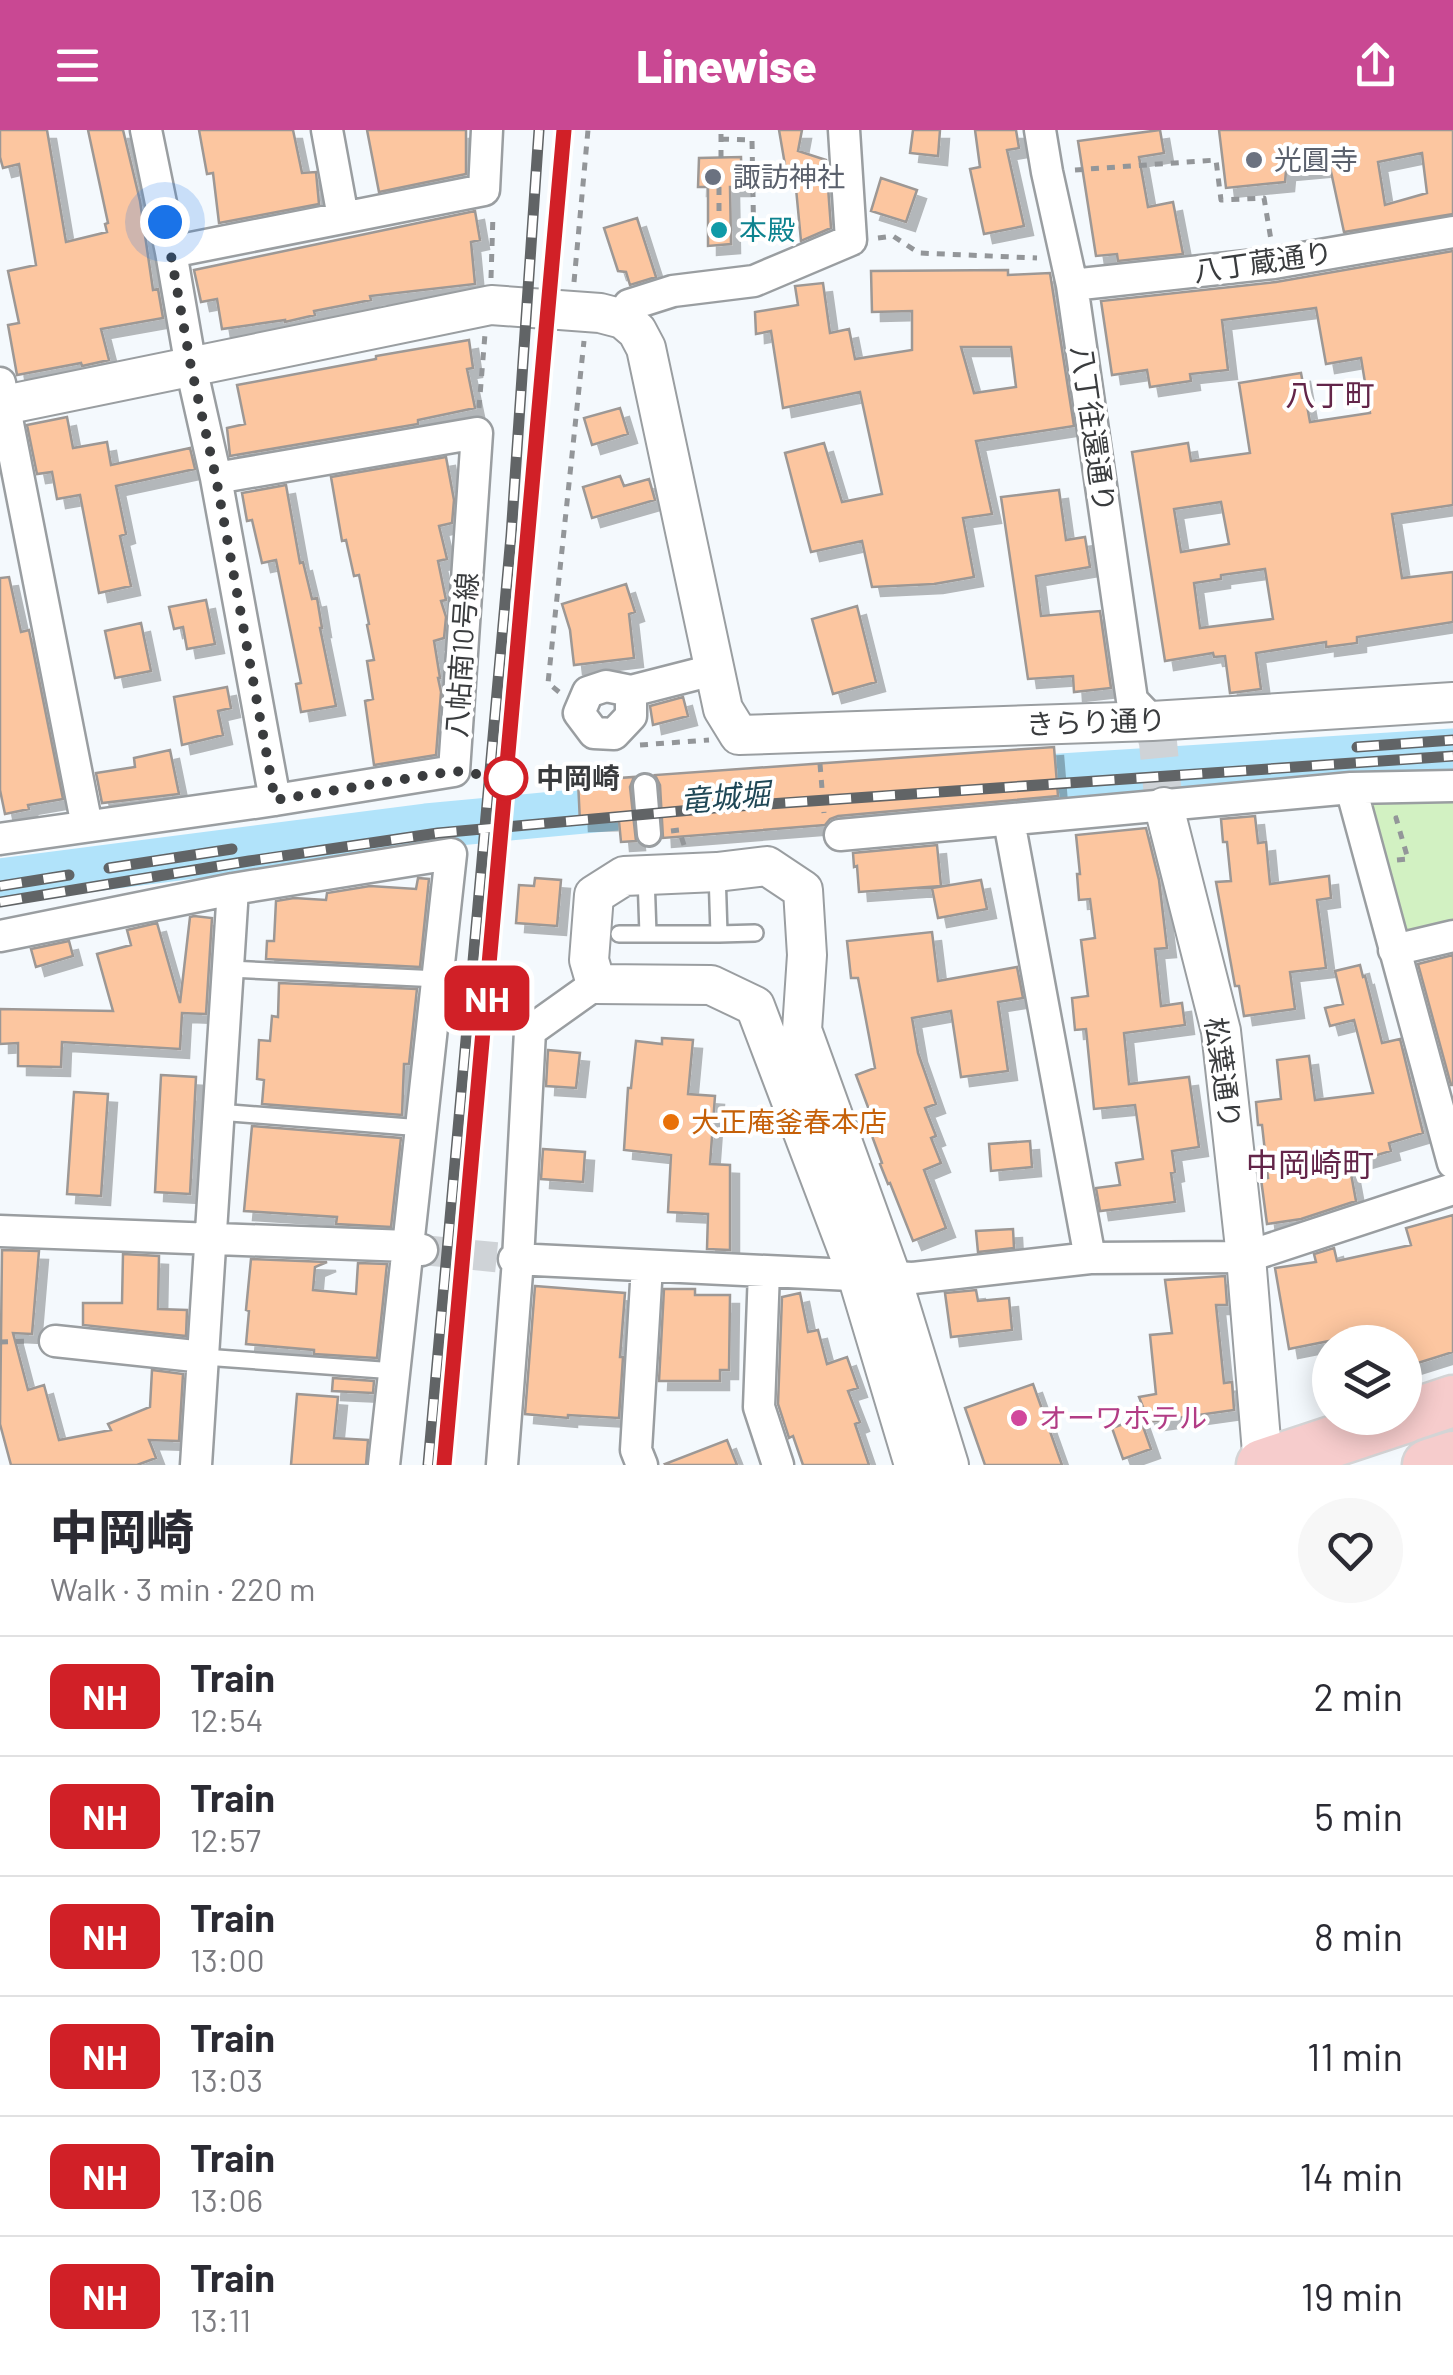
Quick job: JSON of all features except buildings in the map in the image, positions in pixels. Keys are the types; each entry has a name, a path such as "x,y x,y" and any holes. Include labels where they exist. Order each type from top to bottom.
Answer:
{"highway":[{"path":"1422,1411 1453,1401"},
{"path":"1262,1465 1351,1435"},
{"path":"1428,1465 1453,1457"}],"street":[{"path":"146,130 275,800"},
{"path":"327,130 344,216"},
{"path":"171,252 484,190 488,130"},
{"path":"623,319 628,305 673,291 754,281 850,240 844,130"},
{"name":"八丁往還通り","path":"1040,130 1069,272 1132,700 1152,721"},
{"name":"八丁蔵通り","path":"1069,272 1274,262 1453,232"},
{"path":"87,826 1,398 191,367 491,305 600,313 623,319 637,331 646,348 726,737"},
{"path":"216,478 477,432"},
{"name":"八帖南10号線","path":"0,839 454,771 477,432"},
{"path":"631,690 713,670"},
{"name":"きらり通り","path":"726,737 1152,721 1453,702"},
{"path":"644,786 649,834"},
{"path":"833,832 1009,821 1351,788 1453,786"},
{"path":"1351,788 1453,1163"},
{"name":"松葉通り","path":"1164,807 1220,1031 1246,1257 1262,1465"},
{"path":"1009,821 1090,1258"},
{"path":"0,936 234,888 452,854 422,1128 415,1248 384,1465"},
{"path":"596,984 588,960 594,895 624,876 767,866 803,890 807,955 802,1030 874,1276 914,1465"},
{"path":"196,1465 234,888"},
{"path":"1394,950 1453,936"},
{"path":"502,1465 530,1031 596,984 711,985 755,1006 874,1276 950,1465"},
{"path":"516,1259 914,1278 1090,1258 1246,1257 1453,1189"},
{"path":"0,1231 415,1248"},
{"path":"642,1465 636,1450 647,1266"},
{"path":"764,1272 759,1406 778,1465"},
{"path":"55,1341 204,1357"}],"lane":[{"path":"717,872 720,934"},
{"path":"646,874 648,934"},
{"path":"619,934 756,934"},
{"path":"229,969 439,978"},
{"path":"218,1112 422,1128"},
{"path":"204,1357 396,1370"}],"path":[{"path":"574,281 588,130"},
{"path":"720,158 721,130"},
{"path":"720,139 752,140 754,281"},
{"path":"1047,172 1216,160 1221,200 1264,198 1274,262"},
{"path":"719,187 720,216"},
{"path":"484,190 493,198 490,290"},
{"path":"850,240 893,236 919,254 1069,272"},
{"path":"477,432 486,326"},
{"path":"559,692 548,684 585,333"},
{"path":"629,746 726,737"},
{"path":"820,751 833,832"},
{"path":"1370,864 1408,859 1396,818 1415,815"},
{"path":"679,830 685,848"}],"green space":[{"path":"1453,795 1453,929 1398,943 1359,803"}],"waterway":[{"name":"竜城堀","path":"996,780 1453,751"},
{"name":"竜城堀","path":"0,881 426,826 722,798"}],"tunnel":[{"path":"1152,721 1158,742 1164,807"},
{"path":"422,1250 514,1259"}],"railway":[{"path":"428,1465 511,536 539,130"},
{"path":"444,1465 564,130"},
{"path":"1357,747 1453,740"},
{"path":"0,902 438,833 725,807 1453,756"},
{"path":"109,868 232,849"},
{"path":"0,886 69,875"}],"train":[{"name":"NH","path":"444,1465 564,130"}],"place":[{"name":"光圓寺","path":"1254,160"},
{"name":"諏訪神社","path":"713,177"},
{"name":"本殿","path":"719,230"},
{"name":"中岡崎","path":"506,778"},
{"name":"大正庵釜春本店","path":"671,1122"},
{"name":"オーワホテル","path":"1019,1418"}],"district":[{"name":"八丁町","path":"1330,396"},
{"name":"中岡崎町","path":"1310,1165"}],"route":[{"path":"165,222 275,800 454,771 506,778"}]}
